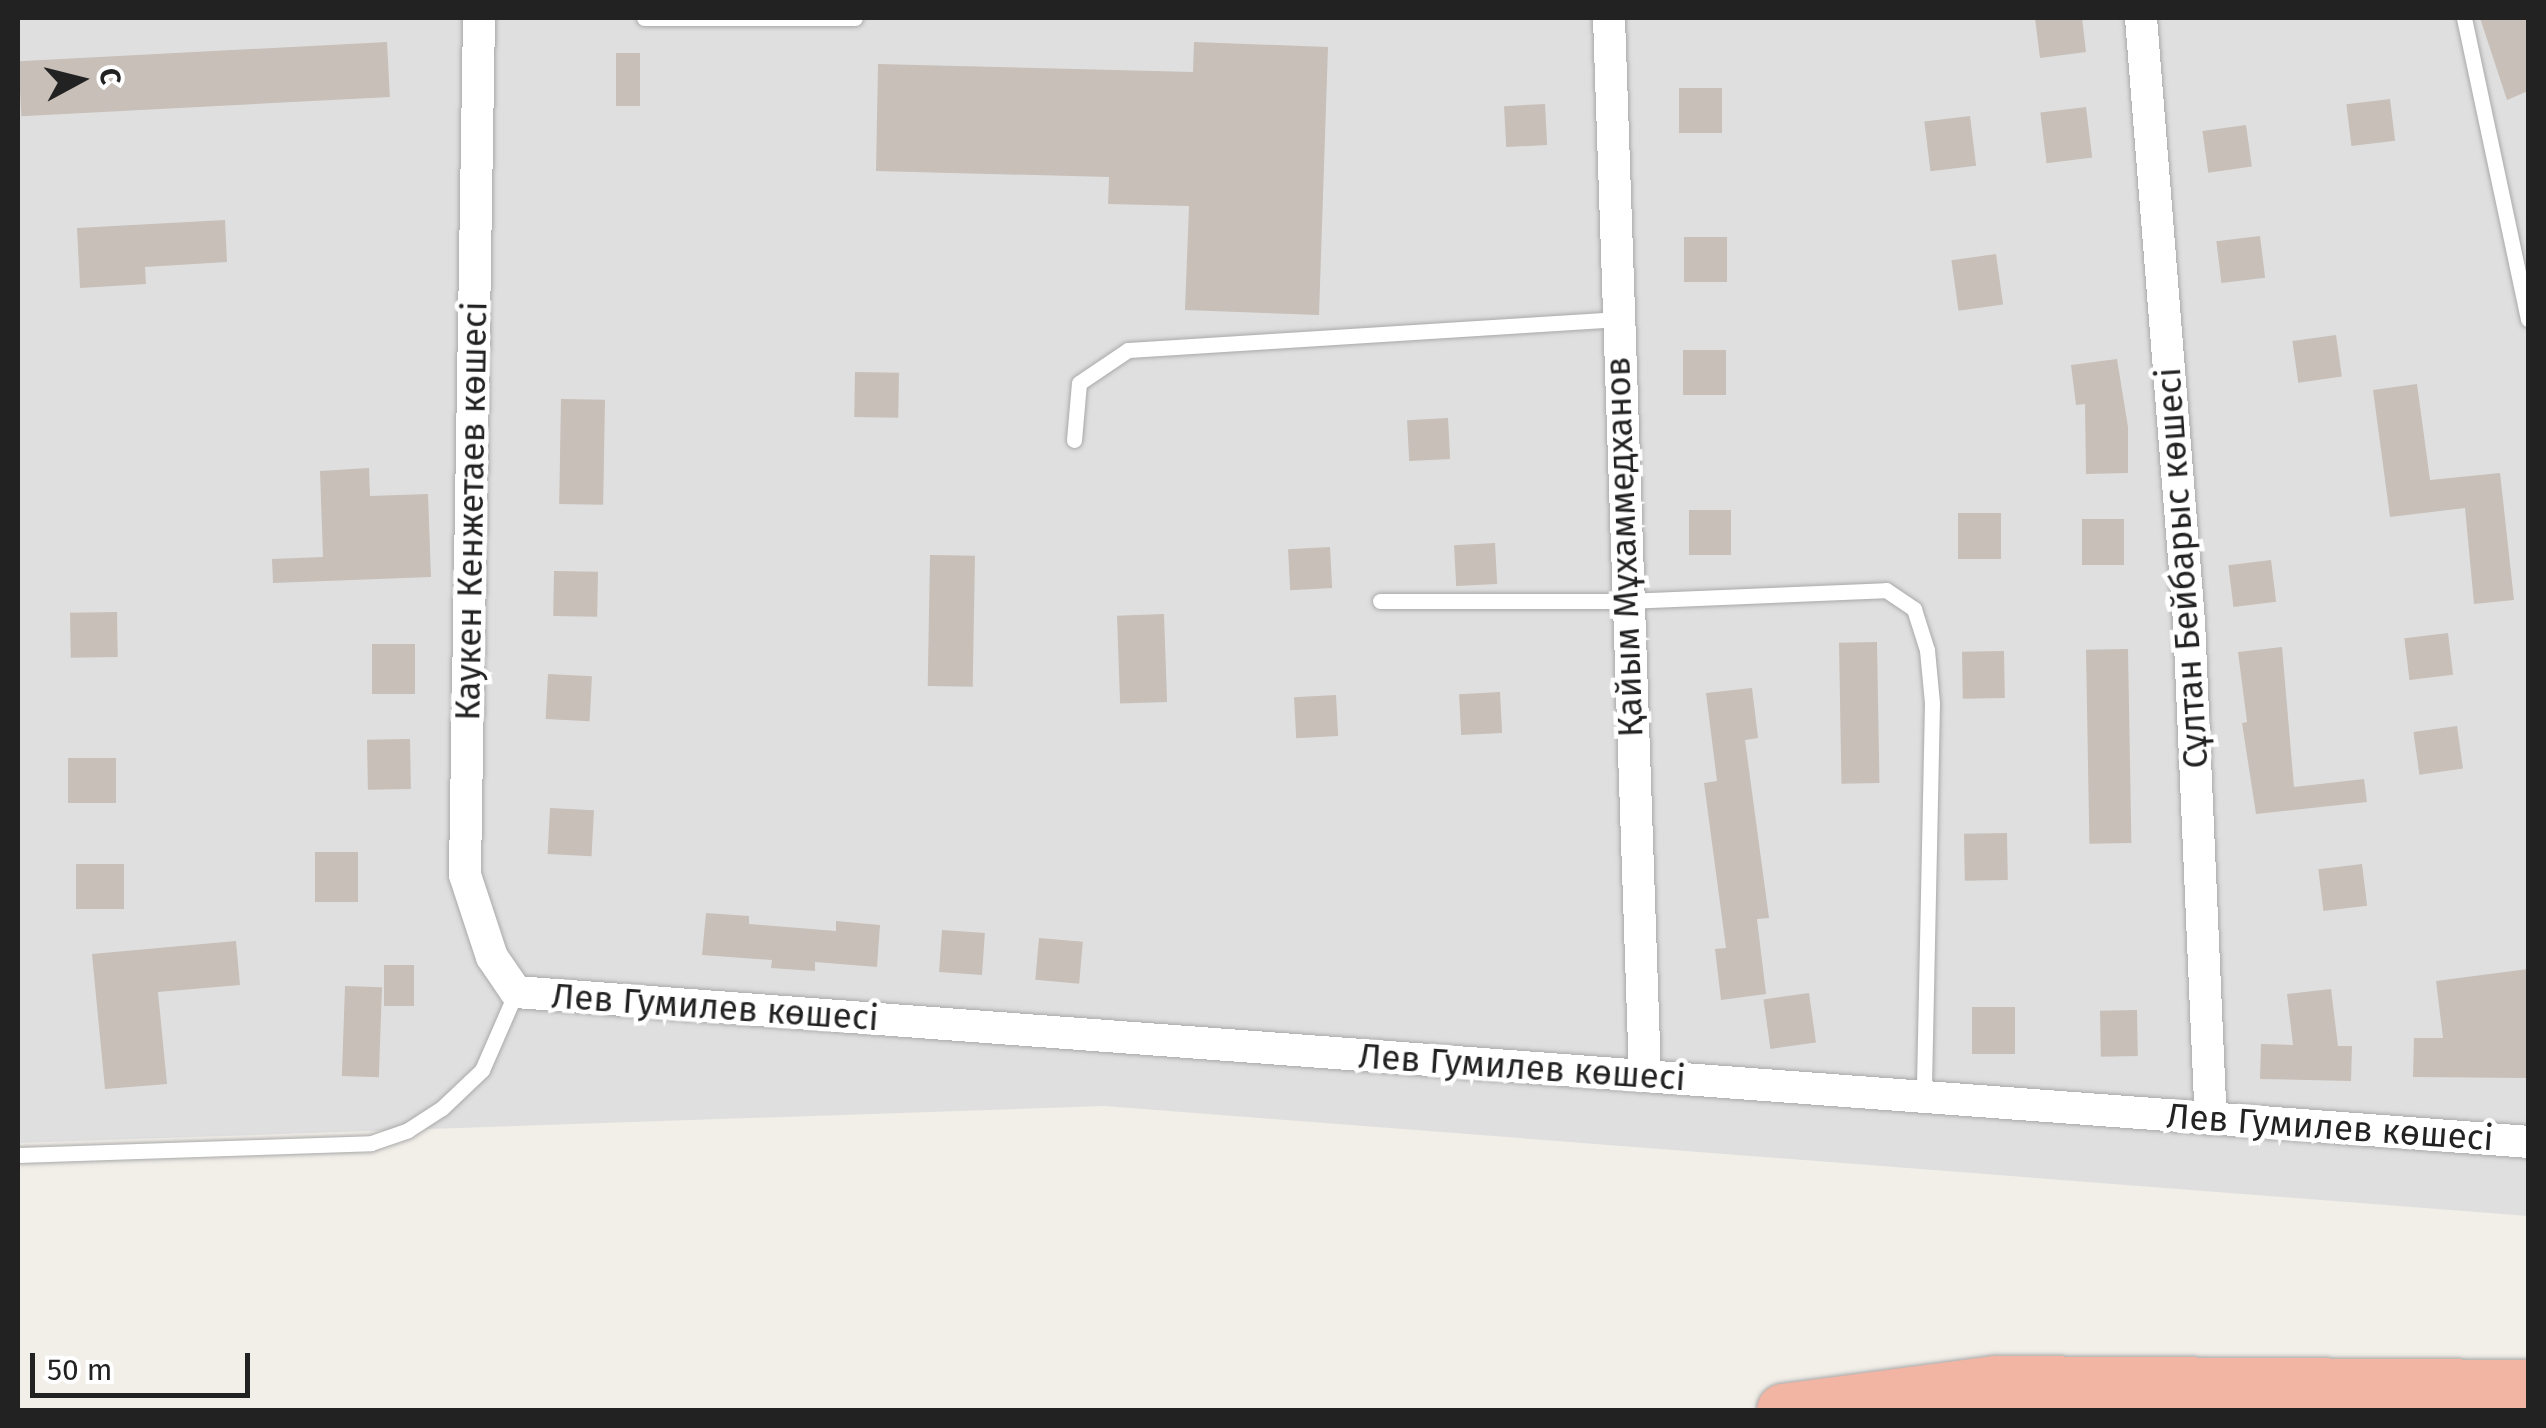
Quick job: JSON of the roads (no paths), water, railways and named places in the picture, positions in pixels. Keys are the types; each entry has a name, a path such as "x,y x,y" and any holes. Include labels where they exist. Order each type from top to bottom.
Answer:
{"highway":[{"path":"1783,1410 1996,1382 2528,1386"}],"street":[{"name":"Каукен Кенжетаев көшесі","path":"479,18 464,875 492,957 516,992"},
{"name":"Қайым Мұхаммедханов","path":"1609,18 1616,319 1645,1076"},
{"name":"Сұлтан Бейбарыс көшесі","path":"2141,18 2189,622 2210,1118"},
{"name":"Лев Гумилев көшесі","path":"516,992 2528,1142"}],"lane":[{"path":"644,18 855,18"},
{"path":"2464,18 2528,319"},
{"path":"1074,440 1079,382 1128,350 1616,319"},
{"path":"1380,601 1626,601 1886,590 1914,609 1926,650 1932,703 1924,1097"},
{"path":"18,1155 371,1143 408,1130 442,1108 482,1070 516,992"}]}
